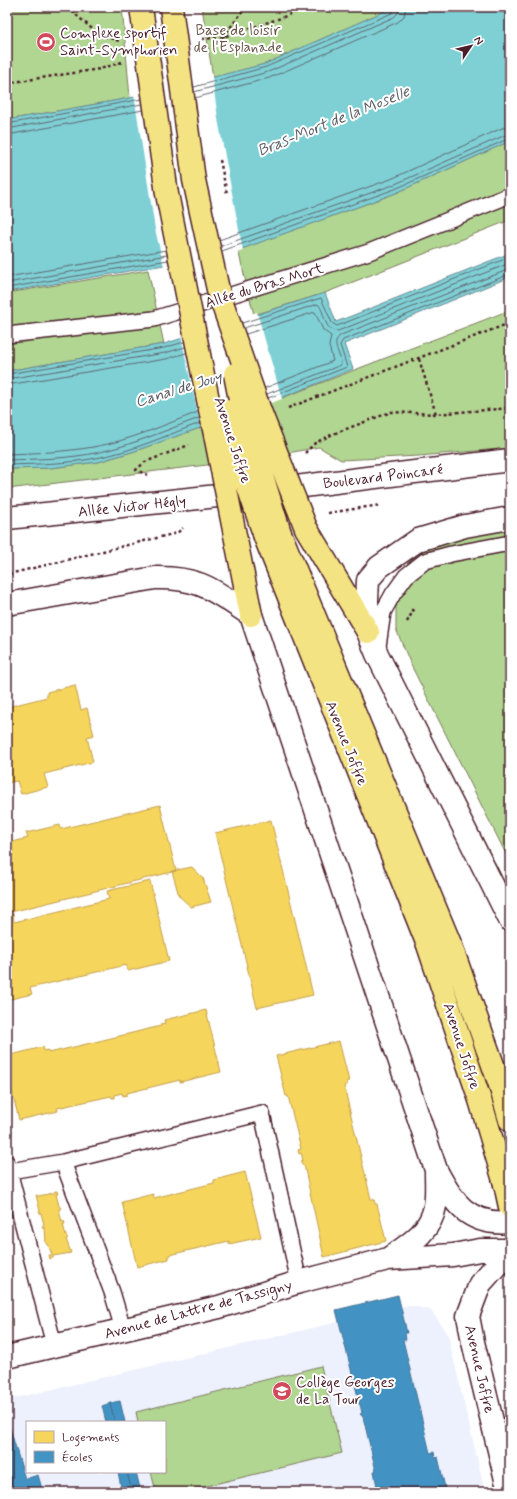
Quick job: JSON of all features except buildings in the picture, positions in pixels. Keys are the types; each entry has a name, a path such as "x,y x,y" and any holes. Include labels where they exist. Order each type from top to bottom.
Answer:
{"main road":[{"path":"141,7 167,194 251,614"},
{"path":"171,7 194,180 219,294 260,411 306,528 368,632"},
{"name":"Avenue Joffre","path":"184,279 222,409 272,535 428,945 480,1100 505,1184 510,1207"},
{"name":"Avenue Joffre","path":"219,294 243,415 272,535 451,946 499,1082 510,1120"}],"street":[{"name":"Boulevard Poincaré","path":"256,492 510,460"},
{"name":"Allée Victor Hégly","path":"7,518 256,492"},
{"path":"510,518 465,526 418,540 379,567 368,580 368,632 377,654 510,920"},
{"path":"7,604 155,578 169,578 187,580 205,585 220,593 251,614 436,1170 448,1193 469,1213 490,1222 510,1222"},
{"path":"388,1259 416,1240 429,1224 435,1206 436,1170"},
{"path":"388,1259 454,1255 485,1250 510,1250"},
{"name":"Avenue Joffre","path":"509,1492 468,1316 480,1284 510,1250"},
{"name":"Avenue de Lattre de Tassigny","path":"7,1357 220,1307 300,1282 388,1259"}],"lane":[{"name":"Allée du Bras Mort","path":"7,335 154,319 369,252 510,195"},
{"path":"377,654 383,612 393,594 406,576 425,561 451,554 510,543"},
{"path":"54,1346 8,1167 63,1162 262,1112 300,1282"},
{"path":"63,1162 112,1292 124,1329"}],"path":[{"path":"67,7 98,34 125,43"},
{"path":"223,37 246,7"},
{"path":"204,44 202,38 223,37 281,18 306,7"},
{"path":"7,83 100,69 123,62"},
{"path":"220,157 228,202"},
{"path":"286,409 510,323"},
{"path":"419,359 436,414"},
{"path":"302,456 315,444 333,434 391,412 436,414 510,408"},
{"path":"149,476 136,470 145,462 197,442"},
{"path":"7,575 46,567 177,533 183,528"}],"shaded area":[{"name":"Collège Georges de La Tour","path":"398,1295 401,1306 414,1306 430,1310 448,1335 485,1492 7,1492 7,1400 338,1322 336,1310"}],"green space":[{"path":"7,7 122,7 130,98 7,120"},
{"name":"Base de loisir de l'Esplanade","path":"202,7 394,7 265,64 213,78"},
{"path":"510,141 510,220 325,293 254,315 238,250 396,193"},
{"path":"148,270 164,344 7,371 7,293"},
{"path":"510,310 510,448 419,456 341,460 319,447 257,459 7,489 7,469 50,468 98,462 135,451 256,408"},
{"path":"510,512 510,862 411,665 396,629 396,599 405,566 430,542"},
{"path":"321,1366 342,1453 182,1492 156,1492 151,1473 166,1473 166,1421 138,1421 136,1412"}],"water":[{"name":"Bras-Mort de la Moselle","path":"394,7 510,7 510,141 396,193 228,254 7,292 7,120 130,98 265,64"},
{"name":"Canal de Jouy","path":"510,253 510,277 344,344 353,369 256,408 135,451 98,462 50,468 7,469 7,371 164,344 325,293 336,322"}],"pier":[{"path":"212,76 218,119 243,251 228,256 164,267 155,229 134,95"},
{"path":"257,312 282,399 201,429 181,337"}],"place":[{"name":"Complexe sportif Saint-Symphorien","path":"46,42"},
{"name":"Collège Georges de La Tour","path":"282,1391"}]}
